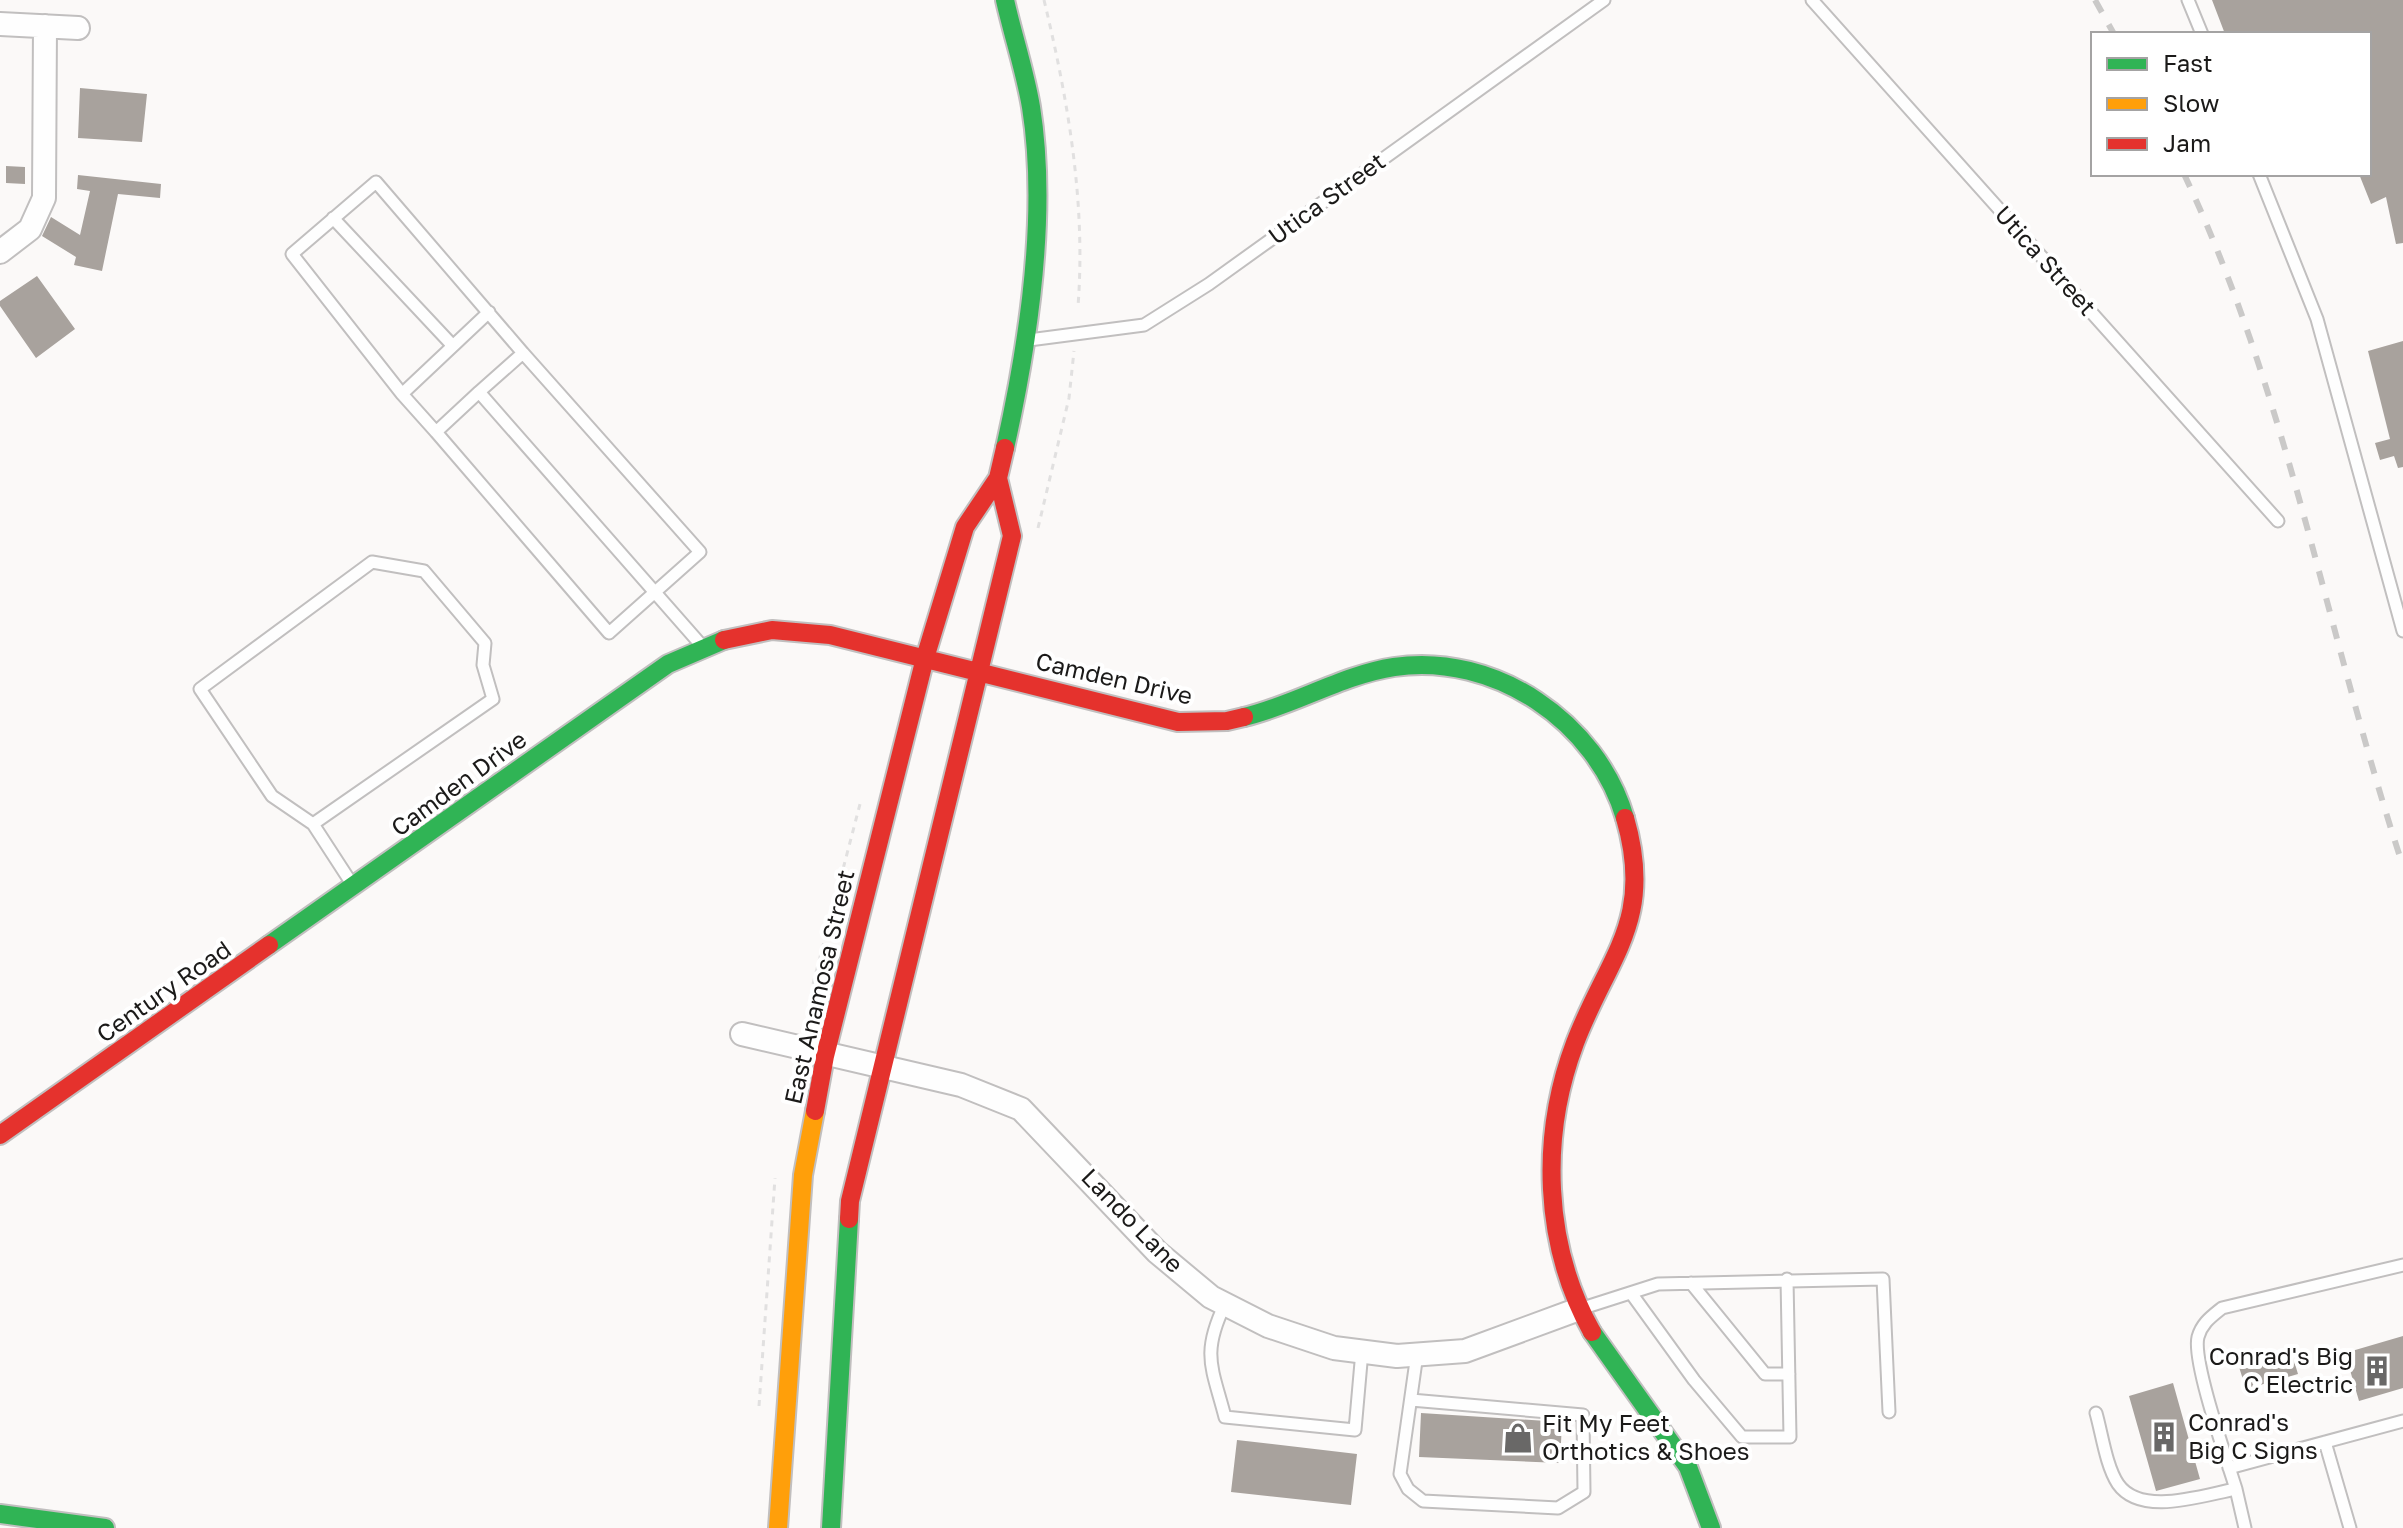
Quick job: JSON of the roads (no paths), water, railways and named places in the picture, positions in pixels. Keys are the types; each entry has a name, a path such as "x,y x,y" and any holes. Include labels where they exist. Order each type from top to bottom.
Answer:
{"main road":[{"name":"East Anamosa Street","path":"778,1528 803,1175 825,1056 925,658 965,527 998,478 1026,341 1033,282 1036,205 1031,109 1005,0"},
{"name":"East Anamosa Street","path":"831,1528 850,1201 1012,536 998,478"},
{"name":"Camden Drive","path":"355,888 668,664 702,646 769,630 839,635 1190,724 1250,717 1284,707 1371,669 1436,663 1517,686 1567,721 1597,758 1617,793 1632,853 1633,882 1628,930 1569,1060 1553,1137 1551,1188 1556,1225 1579,1309 1615,1366 1686,1458 1698,1483 1711,1528"},
{"name":"Century Road","path":"0,1135 355,888"},
{"path":"0,1514 105,1528"}],"street":[{"path":"0,24 78,28"},
{"path":"0,252 30,229 44,198 45,26"},
{"name":"Lando Lane","path":"742,1034 825,1056 961,1085 1021,1109 1157,1252 1211,1297 1268,1326 1334,1348 1417,1354 1465,1351 1579,1309"}],"lane":[{"name":"Utica Street","path":"1026,341 1144,325 1209,284 1604,0"},
{"name":"Utica Street","path":"1812,0 2278,521"},
{"path":"2188,0 2201,32"},
{"path":"2260,176 2317,319 2403,631"},
{"path":"376,182 489,312 700,552 609,633 402,394 292,254 376,182"},
{"path":"333,218 453,346"},
{"path":"402,394 489,312"},
{"path":"436,432 523,353"},
{"path":"479,392 702,646"},
{"path":"313,824 493,699 483,665 485,643 424,571 372,562 200,689 272,796 313,824 355,888"},
{"path":"2245,1528 2200,1363 2197,1339 2205,1321 2222,1308 2403,1265"},
{"path":"1631,1293 1694,1380 1742,1437 1790,1437 1787,1279"},
{"path":"1579,1309 1658,1284 1883,1279 1889,1412"},
{"path":"1691,1283 1765,1374 1789,1374"},
{"path":"1225,1304 1212,1332 1209,1355 1225,1417 1355,1430 1362,1351"},
{"path":"1411,1400 1583,1415 1584,1492 1558,1508 1423,1501 1408,1489 1400,1474 1417,1354"},
{"path":"2096,1413 2116,1482 2128,1494 2144,1501 2166,1501 2236,1489"},
{"path":"2229,1468 2403,1421"},
{"path":"2325,1442 2350,1528"}],"railway":[{"path":"2095,0 2113,32"},
{"path":"2185,176 2220,257 2279,429 2351,692 2403,866"}],"place":[{"name":"Conrad's Big C Electric","path":"2377,1371"},
{"name":"Conrad's Big C Signs","path":"2164,1437"},
{"name":"Fit My Feet Orthotics & Shoes","path":"1518,1438"}]}
